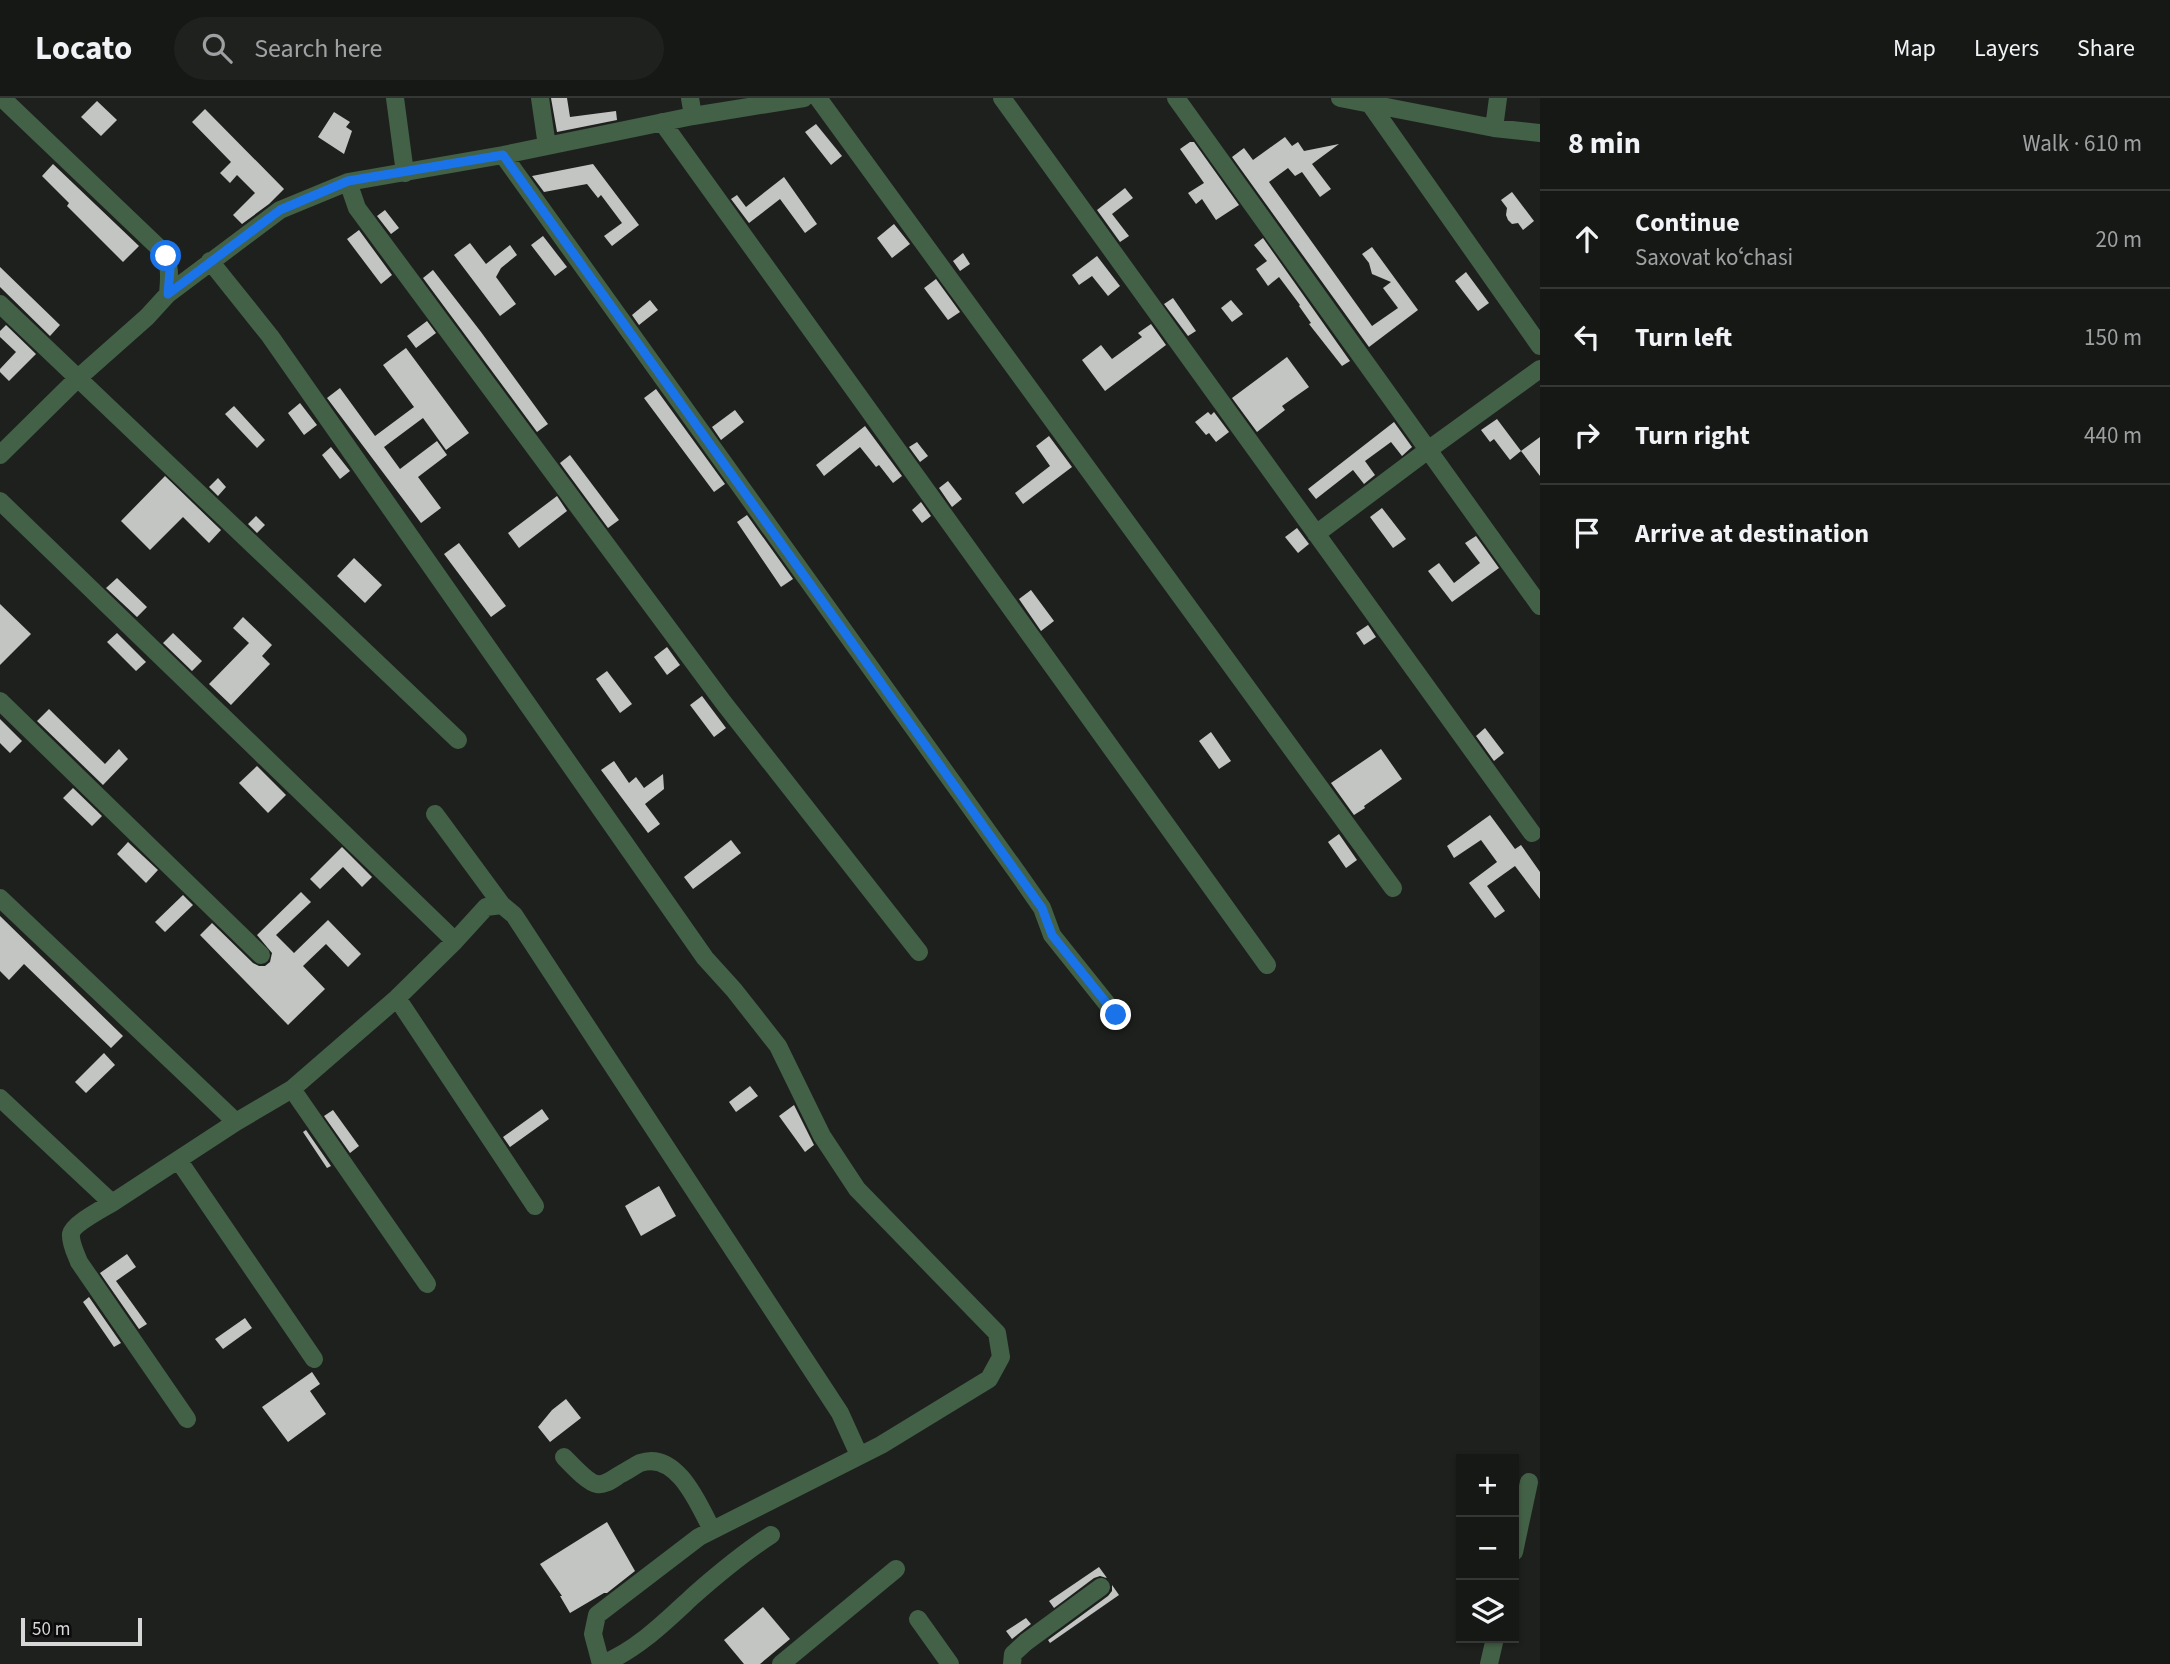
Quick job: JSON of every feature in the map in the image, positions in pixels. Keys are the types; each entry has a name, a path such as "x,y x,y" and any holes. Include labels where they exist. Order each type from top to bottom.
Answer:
{"street":[{"path":"2,98 166,256 170,269 168,294"},
{"path":"395,98 405,173"},
{"path":"540,98 547,146"},
{"path":"0,455 168,294 280,210 348,181 503,155 662,122 692,107 804,98"},
{"path":"818,98 1393,888"},
{"path":"1002,98 1531,833"},
{"path":"1176,98 1540,606"},
{"path":"1494,128 1498,98"},
{"path":"1354,100 1494,128 1540,132"},
{"path":"1354,100 1540,346"},
{"path":"662,122 1267,965"},
{"path":"503,155 1042,908 1052,935 1116,1015"},
{"path":"348,181 357,208 723,702 919,952"},
{"path":"210,261 270,336 705,958 778,1046 822,1136 857,1189 997,1332 1001,1357 989,1379 881,1446 699,1537 597,1615 593,1633 601,1664 618,1658 771,1535"},
{"path":"0,304 458,740"},
{"path":"1316,534 1540,369"},
{"path":"0,501 456,942"},
{"path":"0,701 261,955"},
{"path":"435,814 502,905 514,915 840,1413 859,1455"},
{"path":"0,898 236,1122"},
{"path":"187,1419 79,1262 71,1234 74,1227 292,1089 397,998 456,942 486,907 502,905"},
{"path":"397,998 535,1206"},
{"path":"292,1089 427,1284"},
{"path":"0,1098 112,1203"},
{"path":"179,1161 314,1359"},
{"path":"564,1457 591,1482 598,1485 641,1463 660,1462 674,1470 692,1491 712,1530"},
{"path":"1519,1529 1529,1482"},
{"path":"781,1664 896,1569"},
{"path":"1012,1664 1013,1654 1026,1642 1101,1587"},
{"path":"918,1619 950,1664"},
{"path":"1489,1664 1494,1643"}],"building":[{"path":"551,98 567,98 570,117 616,111 617,120 557,132"},
{"path":"97,101 117,120 101,136 81,117"},
{"path":"205,109 284,189 242,224 233,215 255,193 237,175 230,183 220,173 231,162 192,122"},
{"path":"334,112 350,122 346,127 352,131 344,154 318,137"},
{"path":"816,124 842,156 831,165 805,132"},
{"path":"1285,137 1292,146 1298,142 1304,151 1339,144 1312,164 1331,189 1320,197 1302,172 1295,176 1288,168 1269,182 1372,326 1398,308 1383,288 1391,282 1372,274 1369,263 1362,254 1372,247 1418,310 1369,347 1232,157 1244,148 1253,160"},
{"path":"1194,142 1239,205 1216,220 1202,199 1196,204 1188,193 1204,183 1180,149"},
{"path":"53,164 139,246 123,262 67,206 69,203 42,176"},
{"path":"593,164 639,225 612,246 604,236 622,223 601,195 598,198 587,184 544,192 532,176"},
{"path":"784,177 817,224 805,233 780,199 749,223 731,199 737,195 746,207"},
{"path":"1125,188 1133,198 1112,214 1129,236 1120,242 1097,210"},
{"path":"1512,192 1534,221 1523,230 1518,223 1512,224 1508,220 1507,208 1501,200"},
{"path":"385,210 399,228 391,234 377,216"},
{"path":"894,224 910,244 892,258 877,238"},
{"path":"359,230 392,275 381,284 347,239"},
{"path":"543,236 567,267 555,276 531,245"},
{"path":"1263,238 1350,361 1342,366 1309,324 1311,323 1300,305 1279,277 1268,286 1256,269 1267,261 1254,245"},
{"path":"470,243 486,264 510,245 517,255 501,268 496,277 516,304 500,316 454,255"},
{"path":"963,253 970,264 960,271 953,261"},
{"path":"1097,256 1120,286 1108,296 1092,276 1079,285 1072,275"},
{"path":"0,267 60,325 50,336 0,287"},
{"path":"433,270 548,424 537,432 423,278"},
{"path":"1466,272 1489,303 1478,311 1455,281"},
{"path":"936,279 960,312 948,320 924,288"},
{"path":"1173,298 1196,331 1188,336 1164,304"},
{"path":"650,300 658,310 639,325 632,315"},
{"path":"1231,300 1243,314 1232,322 1221,308"},
{"path":"427,321 436,333 416,348 407,336"},
{"path":"1151,324 1166,345 1105,391 1082,360 1101,345 1112,359 1142,337 1138,333"},
{"path":"6,325 36,354 9,381 0,369 16,352 0,337 0,331"},
{"path":"406,348 469,433 446,450 423,418 384,447 400,469 437,441 447,455 418,477 441,508 421,523 327,398 340,388 375,436 414,407 383,365"},
{"path":"1287,357 1309,387 1282,406 1285,410 1257,432 1232,398"},
{"path":"656,389 725,484 714,492 644,398"},
{"path":"300,403 317,425 304,435 288,413"},
{"path":"234,406 265,440 257,448 225,414"},
{"path":"735,410 744,422 721,440 712,427"},
{"path":"1208,412 1211,415 1214,412 1229,432 1216,442 1195,422"},
{"path":"1497,419 1521,451 1510,460 1494,439 1490,442 1481,430"},
{"path":"1394,422 1412,447 1402,456 1391,442 1365,461 1375,475 1364,484 1353,470 1316,499 1308,489"},
{"path":"865,426 902,476 893,483 860,447 824,476 816,465"},
{"path":"1049,436 1072,467 1023,504 1015,493 1050,466 1036,446"},
{"path":"1540,437 1540,476 1521,451"},
{"path":"917,442 928,456 920,462 909,447"},
{"path":"331,447 350,471 340,479 322,455"},
{"path":"570,455 619,520 608,528 560,463"},
{"path":"165,476 221,530 209,543 183,517 150,550 121,521"},
{"path":"218,478 226,487 218,496 209,487"},
{"path":"948,481 962,499 952,507 939,488"},
{"path":"557,496 567,511 519,548 508,533"},
{"path":"921,502 931,516 922,523 912,510"},
{"path":"1382,508 1406,539 1393,548 1370,517"},
{"path":"747,515 793,579 781,587 737,522"},
{"path":"256,516 265,525 257,533 248,524"},
{"path":"1297,528 1309,544 1298,553 1285,537"},
{"path":"1476,536 1499,568 1452,602 1428,571 1439,563 1454,583 1480,563 1465,543"},
{"path":"459,543 506,606 491,617 444,554"},
{"path":"354,558 382,585 365,603 337,576"},
{"path":"117,578 147,607 137,617 106,588"},
{"path":"1031,590 1054,621 1041,631 1019,599"},
{"path":"0,604 31,634 0,665"},
{"path":"243,617 272,645 262,656 270,664 231,705 209,684 249,643 233,628"},
{"path":"1368,625 1376,637 1364,645 1356,633"},
{"path":"117,633 146,662 136,671 107,642"},
{"path":"173,633 202,661 192,671 163,643"},
{"path":"667,647 680,665 667,675 654,657"},
{"path":"607,671 632,704 620,713 596,679"},
{"path":"702,696 726,728 714,737 690,705"},
{"path":"49,709 105,764 119,749 128,759 103,785 37,721"},
{"path":"0,719 22,741 10,753 0,743"},
{"path":"1485,728 1504,753 1494,761 1476,736"},
{"path":"1211,732 1231,761 1219,769 1199,741"},
{"path":"1381,749 1402,779 1354,815 1331,783"},
{"path":"614,761 629,783 636,777 644,788 663,774 664,789 645,804 660,824 648,833 601,770"},
{"path":"257,766 286,795 268,813 239,783"},
{"path":"73,788 102,816 92,826 63,798"},
{"path":"1490,815 1515,849 1521,845 1540,872 1540,899 1515,866 1487,886 1505,911 1495,918 1469,883 1497,862 1481,840 1454,858 1447,846"},
{"path":"1339,834 1357,860 1346,868 1328,842"},
{"path":"731,840 741,853 693,889 684,877"},
{"path":"128,842 158,870 146,883 117,854"},
{"path":"342,847 372,877 362,887 343,867 320,889 310,879"},
{"path":"301,892 311,902 276,935 294,953 328,920 361,954 348,967 326,944 303,966 325,989 288,1025 200,935 212,923 253,963 265,966 270,962 272,953 257,935"},
{"path":"183,895 193,905 165,932 155,922"},
{"path":"0,916 123,1036 111,1048 24,964 9,980 0,971"},
{"path":"104,1053 115,1065 86,1093 75,1082"},
{"path":"750,1086 758,1096 736,1112 729,1102"},
{"path":"794,1105 814,1145 805,1152 779,1116"},
{"path":"542,1109 549,1119 510,1147 503,1137"},
{"path":"333,1110 359,1146 350,1153 324,1116"},
{"path":"306,1130 331,1166 327,1168 303,1132"},
{"path":"659,1186 676,1216 641,1236 625,1206"},
{"path":"127,1254 136,1267 116,1281 147,1324 139,1329 100,1273"},
{"path":"89,1297 121,1343 114,1347 83,1302"},
{"path":"245,1318 252,1328 223,1349 215,1339"},
{"path":"312,1372 320,1384 310,1391 326,1414 288,1442 262,1407"},
{"path":"566,1399 581,1418 550,1442 538,1427 552,1410"},
{"path":"607,1522 635,1571 607,1593 570,1613 540,1564"},
{"path":"1099,1567 1107,1578 1094,1578 1054,1608 1049,1601"},
{"path":"1112,1585 1119,1595 1050,1643 1048,1640 1108,1596"},
{"path":"763,1607 790,1639 760,1664 744,1664 724,1640"},
{"path":"1026,1618 1031,1624 1012,1639 1006,1631"}],"route":[{"path":"166,256 170,269 168,294 280,210 331,188 348,181 503,155 1042,908 1052,935 1116,1015"}]}
